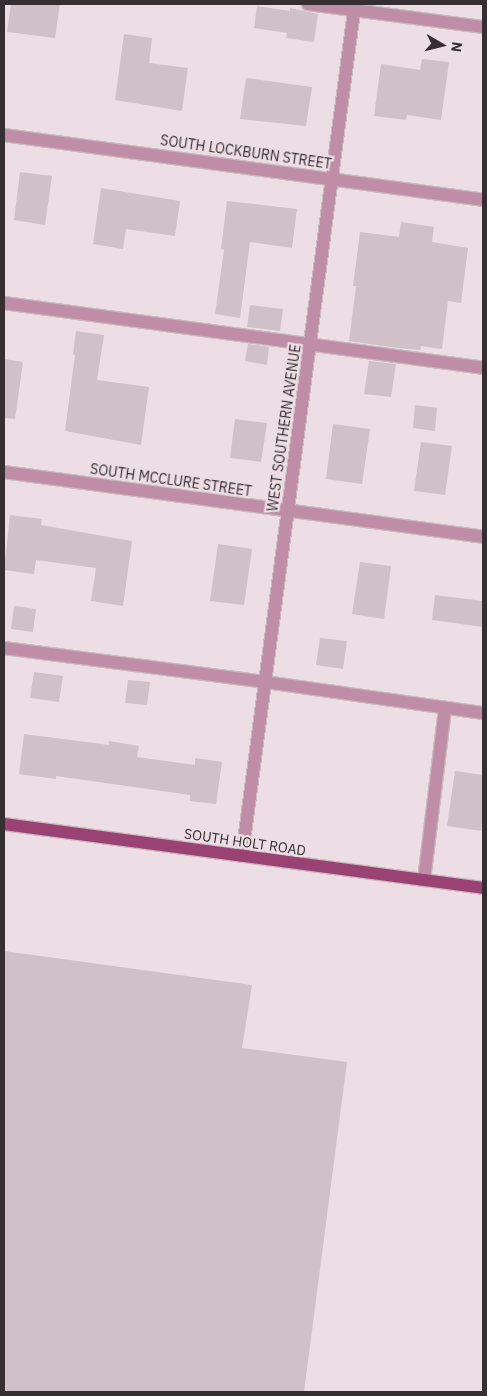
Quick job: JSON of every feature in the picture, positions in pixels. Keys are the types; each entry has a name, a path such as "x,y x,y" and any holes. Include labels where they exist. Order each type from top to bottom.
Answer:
{"main road":[{"name":"SOUTH HOLT ROAD","path":"4,824 483,888"}],"street":[{"path":"308,4 354,7 483,27"},
{"name":"WEST SOUTHERN AVENUE","path":"242,856 354,7"},
{"name":"SOUTH LOCKBURN STREET","path":"4,135 483,200"},
{"path":"4,303 483,368"},
{"name":"SOUTH MCCLURE STREET","path":"4,472 483,537"},
{"path":"4,648 483,713"},
{"path":"424,880 445,708"}],"building":[{"path":"11,4 60,4 55,38 7,32"},
{"path":"257,6 290,11 290,8 318,14 314,42 286,38 287,33 254,28"},
{"path":"124,34 152,38 149,63 188,68 182,111 115,100"},
{"path":"422,59 449,62 441,120 407,115 406,120 374,116 381,64 420,70"},
{"path":"246,78 312,87 306,126 240,119"},
{"path":"20,172 52,176 45,225 14,220"},
{"path":"101,188 180,201 175,236 126,229 123,249 93,244"},
{"path":"227,201 297,209 292,248 250,242 240,318 215,314 224,250 221,249"},
{"path":"401,222 434,227 432,242 468,248 461,303 448,301 442,349 421,346 420,350 349,341 356,286 353,286 360,232 399,237"},
{"path":"250,305 283,309 280,331 247,327"},
{"path":"76,331 104,335 97,380 149,387 141,445 65,431 75,355 73,354"},
{"path":"248,344 269,347 267,365 245,361"},
{"path":"4,359 23,362 15,419 4,418"},
{"path":"369,361 396,364 391,397 364,394"},
{"path":"415,405 437,408 435,431 413,428"},
{"path":"235,419 267,423 261,462 230,458"},
{"path":"333,424 370,429 362,484 326,479"},
{"path":"421,442 452,446 445,495 414,491"},
{"path":"10,515 42,519 41,525 132,541 123,606 91,601 96,568 36,560 34,574 4,570"},
{"path":"218,544 252,549 244,605 210,601"},
{"path":"360,562 391,566 384,619 352,614"},
{"path":"435,595 483,601 483,627 432,620"},
{"path":"14,606 36,609 33,632 11,629"},
{"path":"320,638 347,641 343,669 316,665"},
{"path":"34,672 63,676 59,702 30,698"},
{"path":"128,680 150,682 147,705 125,703"},
{"path":"24,734 109,745 109,741 139,746 137,757 195,765 195,758 222,762 216,804 190,801 190,795 56,776 56,779 19,774"},
{"path":"455,771 483,775 481,831 447,826"},
{"path":"4,951 252,985 242,1048 347,1062 304,1392 4,1392"}]}
